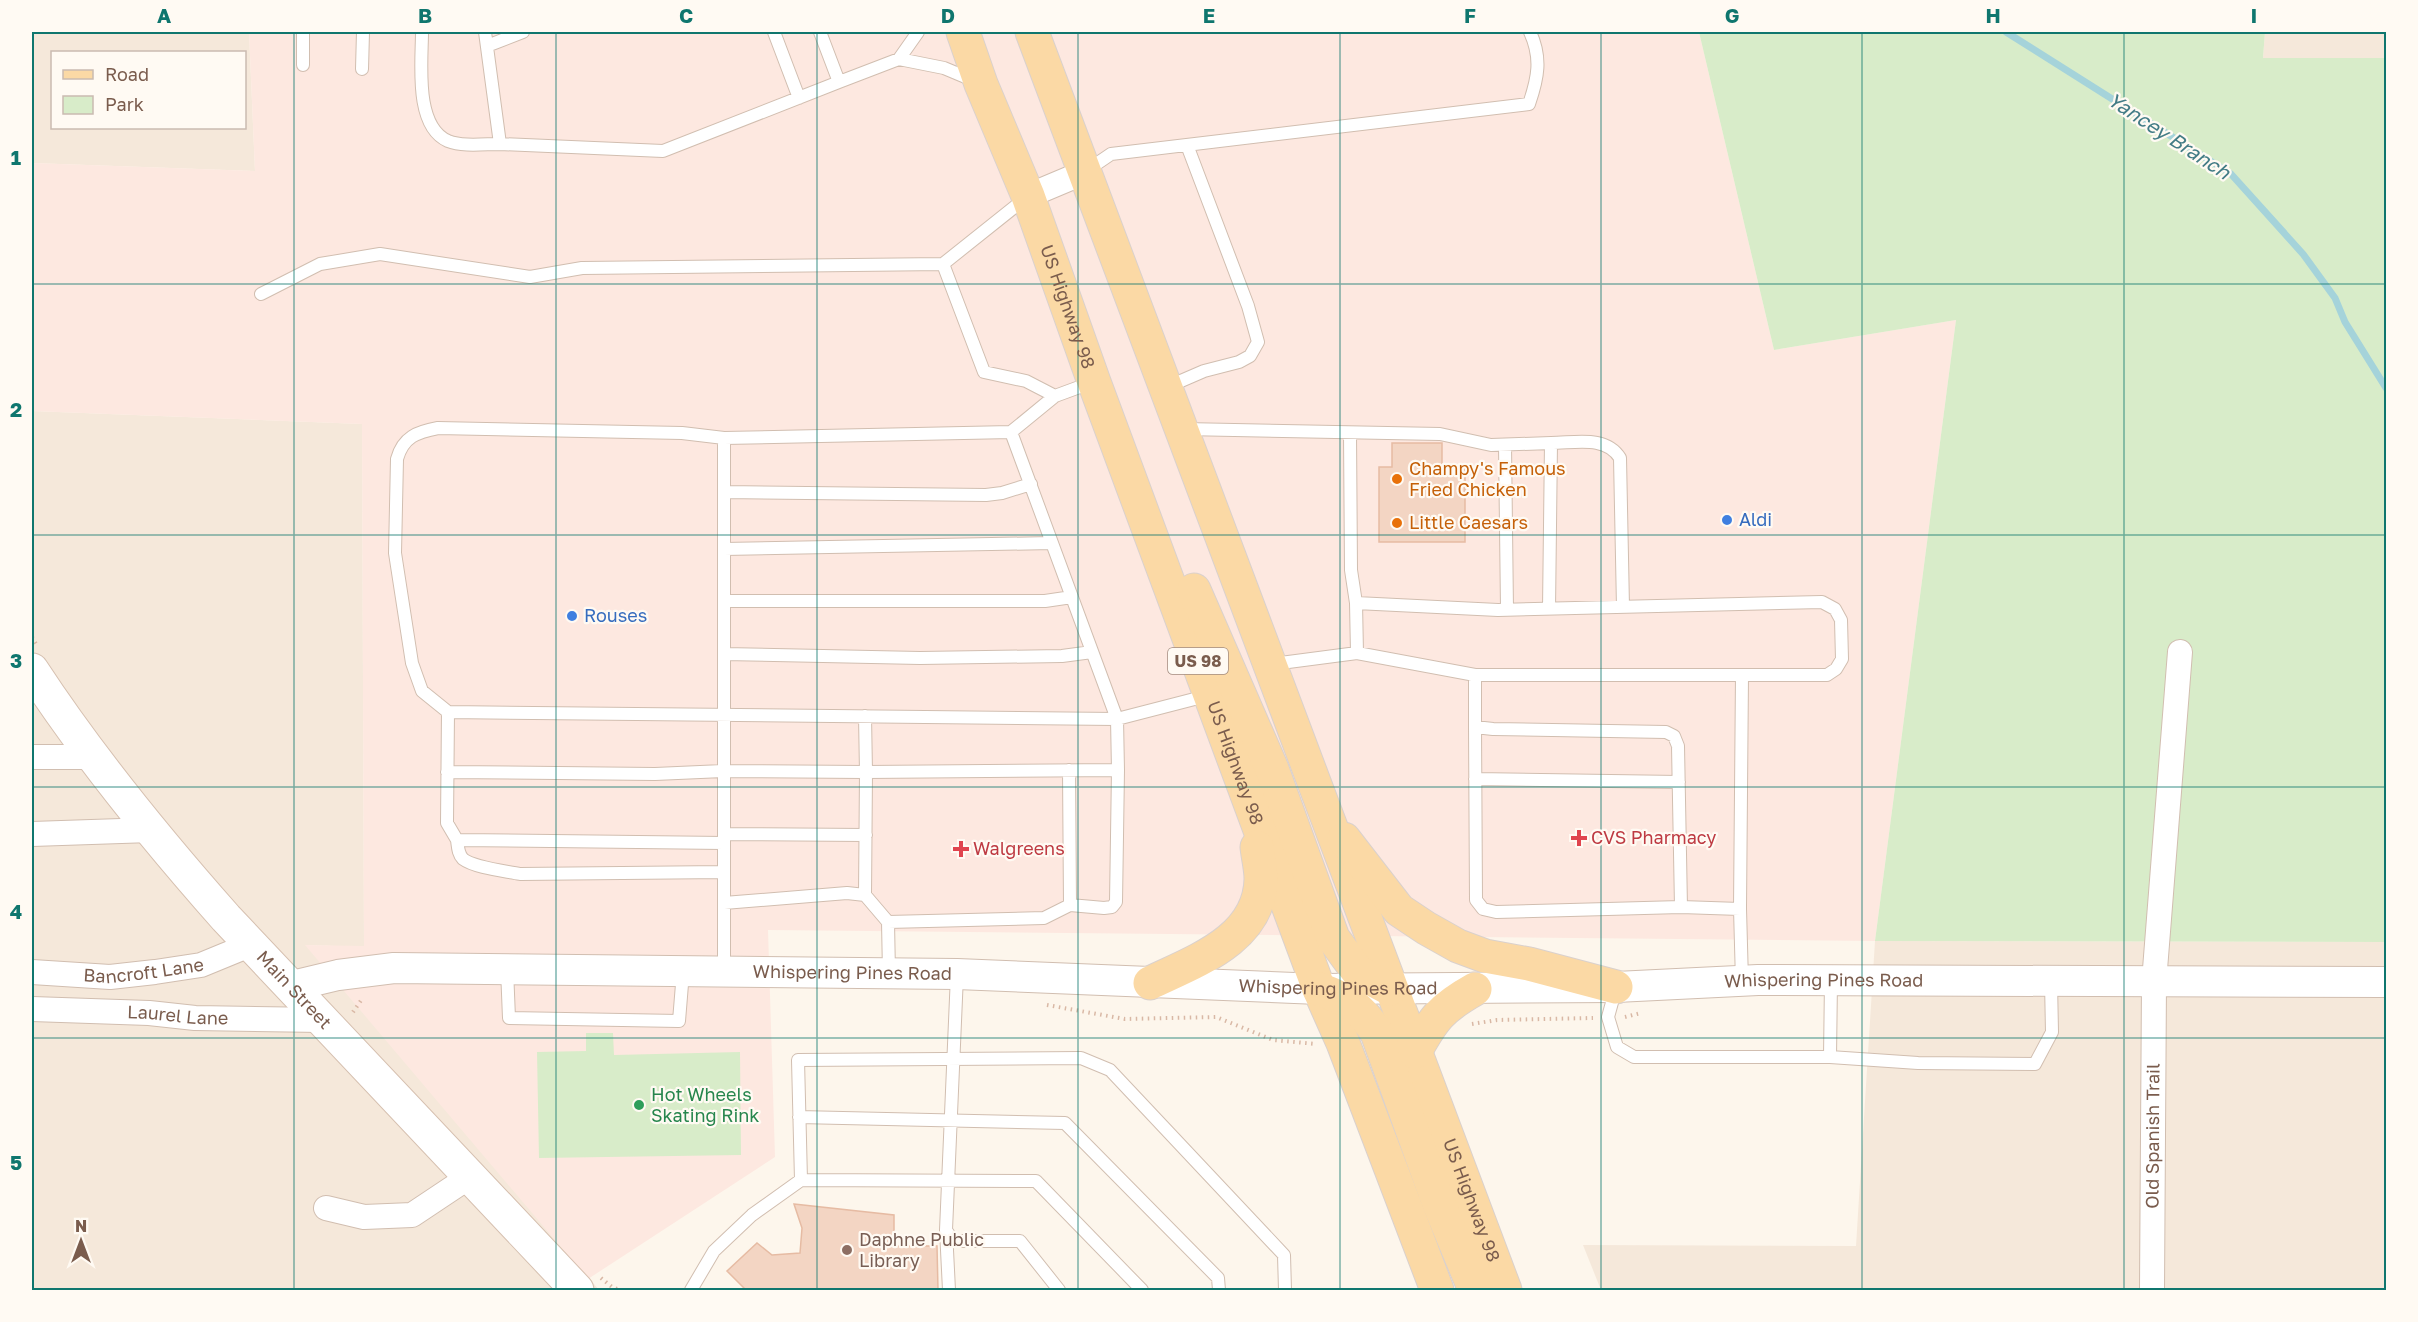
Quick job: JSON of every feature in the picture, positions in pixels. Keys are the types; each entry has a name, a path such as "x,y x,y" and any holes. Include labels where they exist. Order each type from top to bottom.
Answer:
{"main road":[{"name":"US Highway 98","path":"963,32 981,84 1028,196 1094,382 1319,989 1343,1043 1437,1290"},
{"name":"US Highway 98","path":"1032,32 1390,990 1505,1290"},
{"path":"1137,496 1191,585 1272,769 1334,938 1358,972 1390,990"},
{"name":"Main Street","path":"32,670 69,727 176,862 577,1290"},
{"path":"1150,983 1205,957 1230,942 1246,923 1257,904 1261,879 1251,803"},
{"path":"1325,816 1400,910 1426,928 1485,956 1529,964 1616,987"},
{"path":"1319,989 1346,999 1364,1014 1377,1034 1439,1204 1475,1290"},
{"path":"1415,1052 1431,1022 1449,1004 1475,989"}],"street":[{"path":"1028,196 1085,172"},
{"name":"Old Spanish Trail","path":"2152,1290 2154,982 2180,652"},
{"path":"32,757 93,757"},
{"path":"32,834 151,830"},
{"name":"Bancroft Lane","path":"32,972 110,977 155,972 201,965 252,944"},
{"name":"Whispering Pines Road","path":"292,986 338,975 394,968 957,974 1150,983 1390,990 1616,987 1742,981 2386,982"},
{"name":"Laurel Lane","path":"32,1009 149,1013 195,1018 322,1020"},
{"path":"326,1208 364,1217 412,1215 469,1177"}],"lane":[{"path":"303,32 303,65"},
{"path":"362,69 363,32"},
{"path":"422,32 421,79 426,115 447,141 472,145 500,144 663,151 899,59 944,68 981,84"},
{"path":"485,32 500,144"},
{"path":"487,46 523,32"},
{"path":"774,32 799,98"},
{"path":"820,32 839,82"},
{"path":"899,59 918,32"},
{"path":"1085,172 1111,154 1529,104 1538,77 1535,43 1530,32"},
{"path":"1166,387 1204,371 1239,362 1250,356 1258,342 1248,306 1187,145"},
{"path":"261,294 320,264 380,254 530,277 582,268 943,264 1028,196"},
{"path":"943,264 984,372 1026,381 1054,396"},
{"path":"1094,382 1054,396 1011,432 724,438 682,433 438,428 418,432 406,440 399,449 394,531 395,553 412,663 422,691 448,712 1118,719 1211,695"},
{"path":"1181,429 1440,434 1491,445 1604,442 1614,449 1620,458 1623,607"},
{"path":"888,921 1044,918 1070,905 1104,908 1112,907 1116,902 1118,719 1011,432"},
{"path":"1350,434 1351,570 1356,603 1357,653"},
{"path":"724,438 724,972"},
{"path":"1549,609 1551,444"},
{"path":"1505,445 1507,609"},
{"path":"724,492 986,495 1002,493 1031,484"},
{"path":"724,549 1052,543"},
{"path":"723,601 1044,601 1072,597"},
{"path":"1269,665 1357,653 1475,675 1827,675 1836,669 1842,659 1841,620 1835,609 1822,602 1549,609 1356,603"},
{"path":"723,654 920,658 1062,656 1092,652"},
{"path":"1475,675 1476,900 1483,909 1496,912 1680,907 1740,909"},
{"path":"1742,675 1740,909 1742,981"},
{"path":"448,712 447,823 457,840 463,858 491,868 520,874 724,872"},
{"path":"865,717 865,895"},
{"path":"1475,727 1666,732 1674,736 1678,746 1680,907"},
{"path":"1069,770 1070,905"},
{"path":"447,772 655,774 723,771 1118,770"},
{"path":"1475,779 1679,782"},
{"path":"457,840 724,839 866,835"},
{"path":"724,903 847,893 865,895 888,921 889,973"},
{"path":"507,969 509,1018 679,1021 683,972"},
{"path":"949,1290 946,1230 957,974"},
{"path":"1830,1057 1831,981"},
{"path":"1616,987 1608,1017 1617,1047 1634,1057 1830,1057 1918,1063 2034,1064 2052,1032 2051,982"},
{"path":"801,1180 798,1060 1081,1058 1110,1070 1284,1255 1285,1290"},
{"path":"799,1118 1065,1123 1218,1278 1219,1290"},
{"path":"691,1290 714,1251 752,1215 801,1180 1036,1181 1142,1290"},
{"path":"946,1230 953,1241 1020,1241 1059,1290"}],"shaded area":[{"path":"32,32 249,32 255,171 32,163"},
{"path":"249,32 1699,32 1774,350 1956,320 1875,941 768,930 775,1157 588,1279 305,945 364,946 362,424 32,411 32,163 255,171"},
{"path":"2265,32 2386,32 2386,58 2263,58"},
{"path":"32,411 362,424 364,947 306,945 599,1290 32,1290"},
{"path":"1875,941 2386,942 2386,1290 1601,1290 1583,1245 1856,1246"}],"green space":[{"path":"1699,32 2265,32 2263,58 2386,58 2386,942 1875,941 1956,320 1774,350"},
{"name":"Hot Wheels Skating Rink","path":"586,1033 613,1033 614,1055 740,1052 741,1155 539,1158 537,1052 586,1051"}],"building":[{"path":"1392,443 1442,443 1442,466 1465,466 1465,542 1379,542 1379,467 1392,467"},
{"name":"Daphne Public Library","path":"794,1204 894,1215 894,1246 937,1246 938,1290 746,1290 727,1271 757,1243 772,1255 800,1253 802,1228"}],"waterway":[{"name":"Yancey Branch","path":"2006,32 2231,174 2303,254 2335,298 2345,322 2386,388"}],"place":[{"name":"Champy's Famous Fried Chicken","path":"1397,479"},
{"name":"Aldi","path":"1727,520"},
{"name":"Little Caesars","path":"1397,523"},
{"name":"Rouses","path":"572,616"},
{"name":"CVS Pharmacy","path":"1579,838"},
{"name":"Walgreens","path":"961,849"},
{"name":"Hot Wheels Skating Rink","path":"639,1105"},
{"name":"Daphne Public Library","path":"847,1250"}]}
